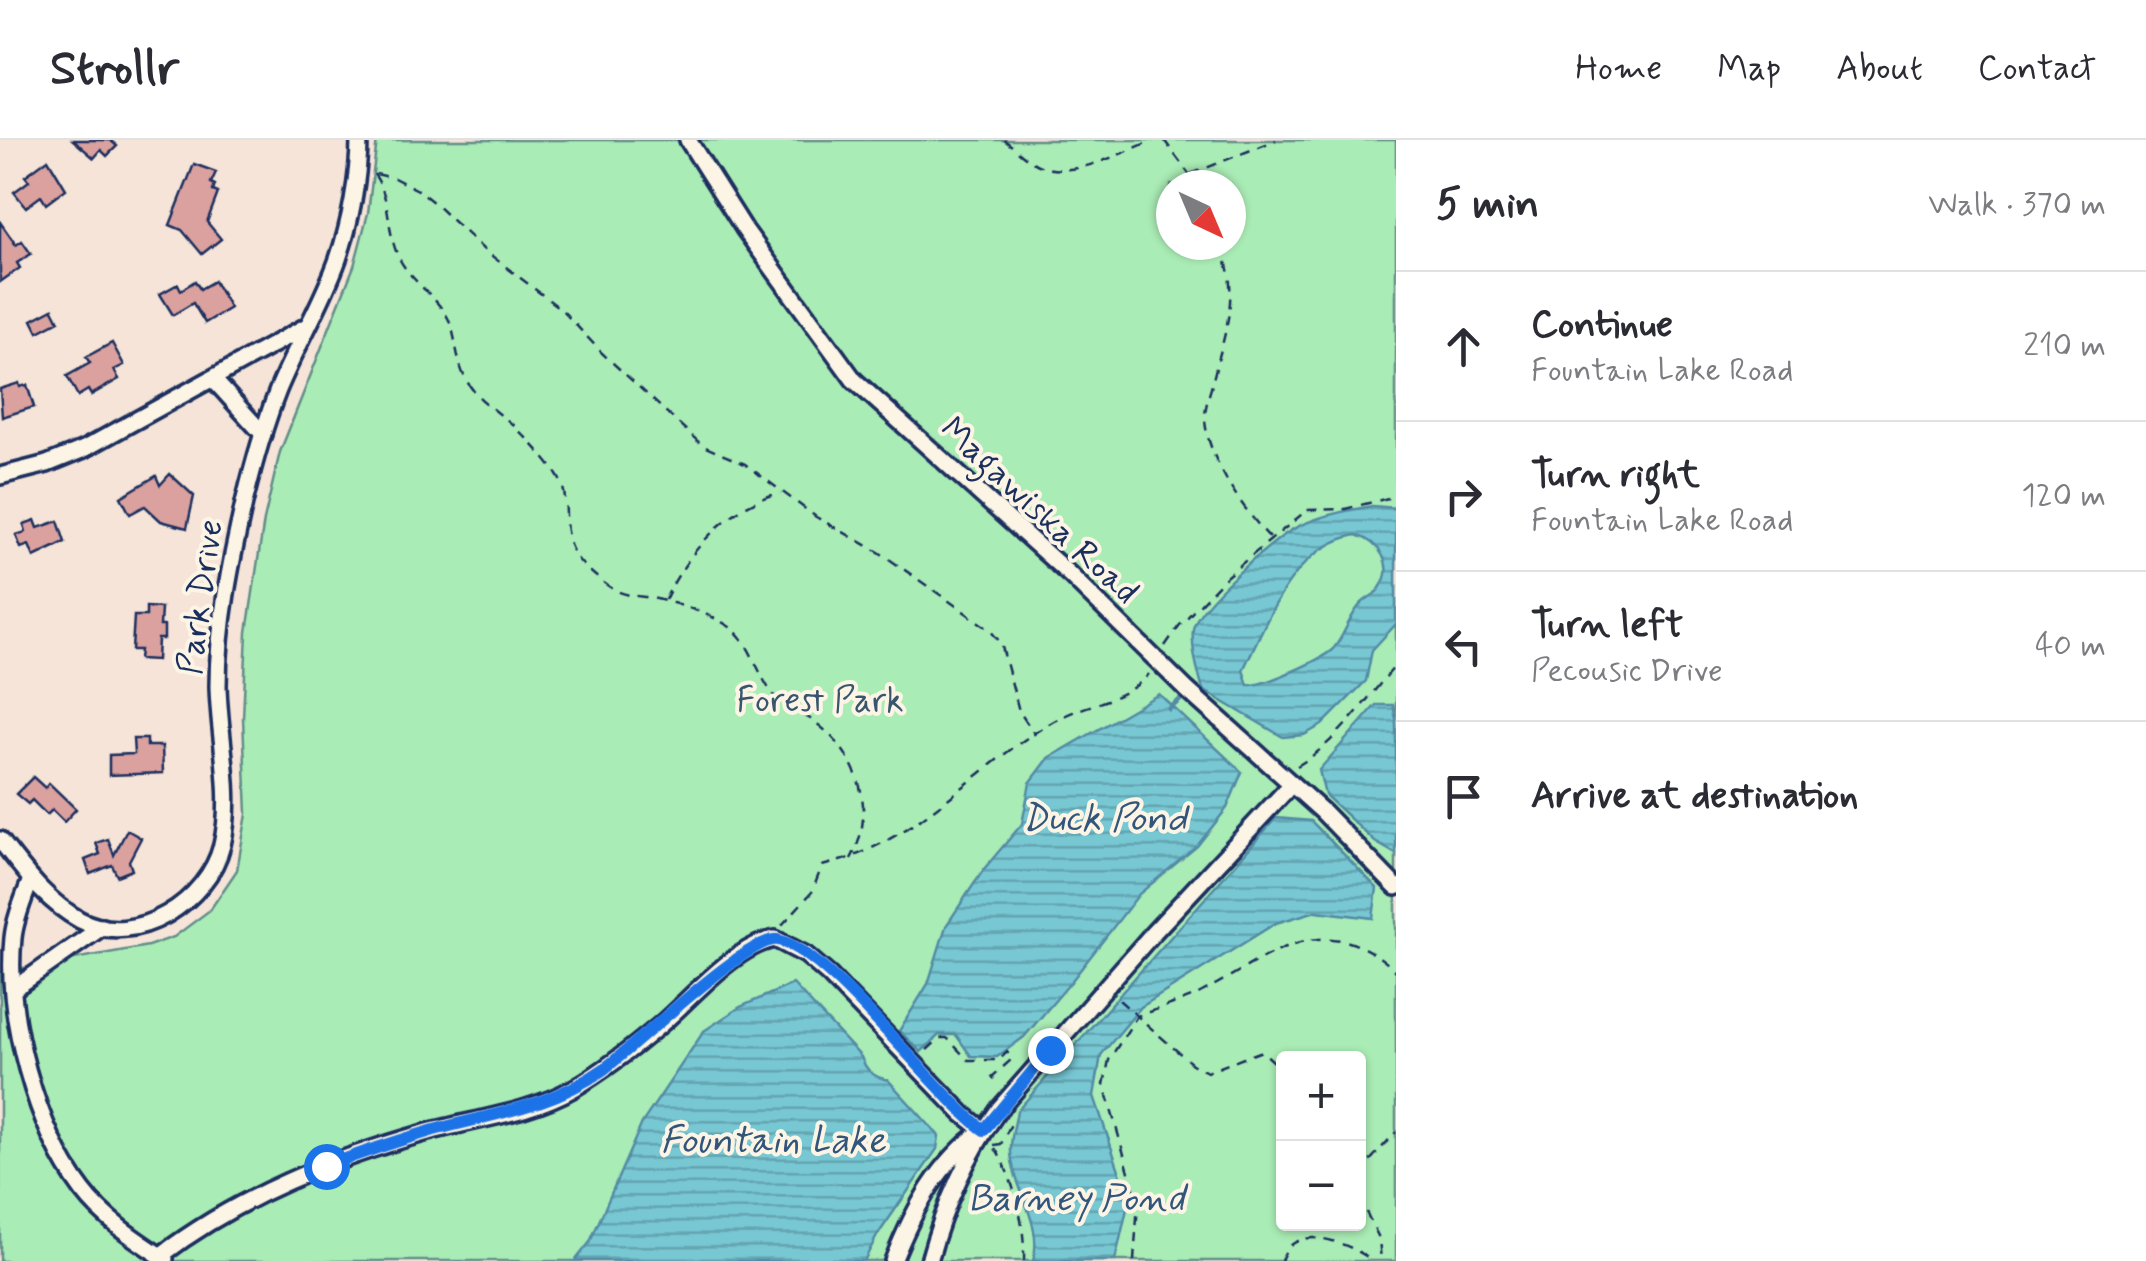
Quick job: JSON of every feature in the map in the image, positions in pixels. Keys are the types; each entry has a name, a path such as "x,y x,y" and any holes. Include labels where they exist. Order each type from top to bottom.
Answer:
{"street":[{"name":"Park Drive","path":"102,927 128,927 165,916 198,889 219,855 226,813 219,703 220,628 245,500 263,434 338,259 359,140"},
{"name":"Magawiska Road","path":"688,140 744,230 854,380 1070,575 1159,663 1322,812 1396,887"},
{"path":"0,476 84,449 307,326"},
{"path":"213,380 263,434"},
{"path":"929,1261 947,1204 982,1133 1154,932 1291,785"},
{"path":"0,840 30,880 78,919 102,927"},
{"path":"30,880 13,938 26,1071 72,1174 99,1208 164,1258 210,1220 294,1178 409,1138 534,1106 566,1093 636,1045 732,960 775,939 806,955 828,974 982,1133"},
{"path":"15,988 102,927"},
{"path":"893,1261 907,1226 939,1171 958,1149 982,1133"}],"path":[{"path":"1004,140 1034,164 1056,170 1084,166 1154,140"},
{"path":"1164,140 1189,170"},
{"path":"1202,170 1276,140"},
{"path":"851,859 860,834 864,793 841,746 811,719 778,701 754,665 748,646 728,626 664,601 615,590 583,565 566,530 565,500 557,474 522,434 468,384 459,366 452,326 445,313 400,260 391,231 388,200 374,174 394,178 418,190 484,250 562,310 602,353 692,436 716,453 746,464 837,531 879,552 989,630 1001,643 1019,711 1035,735"},
{"path":"1224,260 1232,287 1232,308 1204,414 1207,437 1231,485 1271,539"},
{"path":"664,601 701,542 757,502 783,492"},
{"path":"775,939 788,917 812,892 822,866 874,850 1052,722 1084,706 1119,697 1144,680 1159,663 1179,626 1226,576 1307,510 1346,508 1396,496"},
{"path":"1134,1261 1138,1203 1104,1084 1109,1060 1137,1016 1183,1002 1279,950 1331,937 1365,948 1396,971"},
{"path":"1114,996 1192,1064 1208,1072 1262,1051 1276,1064"},
{"path":"914,1062 940,1038 947,1038 968,1060 999,1060 1006,1052 1012,1058 992,1077 1011,1095"},
{"path":"1366,1165 1396,1132"},
{"path":"982,1133 1006,1171 1023,1228 1024,1261"},
{"path":"1366,1212 1379,1238 1381,1261"},
{"path":"1281,1261 1291,1244 1320,1238 1340,1242 1373,1261"}],"green space":[{"name":"Forest Park","path":"377,140 1396,140 1396,1261 0,1261 0,972 148,946 174,937 210,910 237,870 247,814 243,718 247,632 264,520 280,452 354,266 368,213"}],"water":[{"path":"1372,506 1396,508 1396,624 1372,650 1366,681 1322,725 1304,735 1283,737 1203,690 1193,629 1197,618 1222,589 1297,527","holes":["1356,535 1383,556 1385,579 1358,608 1337,644 1305,665 1248,685 1243,670 1299,569 1334,542"]},
{"name":"Duck Pond","path":"1159,694 1242,772 1227,808 1197,846 1139,894 1024,1037 997,1057 971,1056 956,1035 939,1035 921,1052 899,1031 928,984 946,926 984,869 1022,824 1030,783 1049,758"},
{"path":"1376,705 1393,705 1396,719 1396,854 1375,842 1325,795 1319,770"},
{"name":"Barney Pond","path":"1276,818 1311,821 1377,888 1373,918 1316,911 1276,923 1141,1007 1101,1055 1094,1096 1129,1200 1115,1261 1033,1261 1034,1233 1011,1152 1017,1111"},
{"name":"Fountain Lake","path":"793,984 861,1057 868,1070 888,1080 939,1136 937,1149 864,1261 575,1261 590,1242 642,1123 704,1031 740,1007"}],"building":[{"path":"73,140 110,140 117,146 107,156 101,150 94,158"},
{"path":"48,159 66,189 46,204 41,196 26,207 14,192 29,181 25,176"},
{"path":"194,164 216,172 211,183 218,193 207,222 221,239 202,254 182,230 170,225"},
{"path":"0,222 16,245 22,241 31,254 17,263 20,268 0,282"},
{"path":"195,281 200,289 214,281 230,308 205,323 193,303 173,315 160,294 178,284 181,290"},
{"path":"53,309 59,321 38,332 32,320"},
{"path":"112,343 124,365 114,370 119,379 91,395 88,390 78,396 67,376 90,363 86,357"},
{"path":"19,383 20,387 27,385 34,407 2,417 0,389"},
{"path":"170,474 194,496 187,528 161,521 145,506 130,514 121,497 156,476 160,485"},
{"path":"35,520 38,528 58,521 65,542 34,557 29,545 21,548 16,535 26,532 24,524"},
{"path":"146,607 161,608 164,639 158,639 157,660 139,659 140,650 132,650 134,616 146,616"},
{"path":"133,739 147,739 147,746 162,746 163,773 109,775 109,755 134,754"},
{"path":"33,777 45,788 49,783 76,809 64,822 52,810 47,815 32,800 28,804 16,794"},
{"path":"127,830 141,838 129,861 132,870 117,876 112,865 90,874 85,860 100,854 96,843 108,839 114,855"}],"waterway":[{"path":"1169,709 1180,700"}],"route":[{"path":"326,1166 409,1138 534,1106 566,1093 636,1045 732,960 775,939 806,955 862,1006 963,1114 984,1130 1050,1050"}]}
